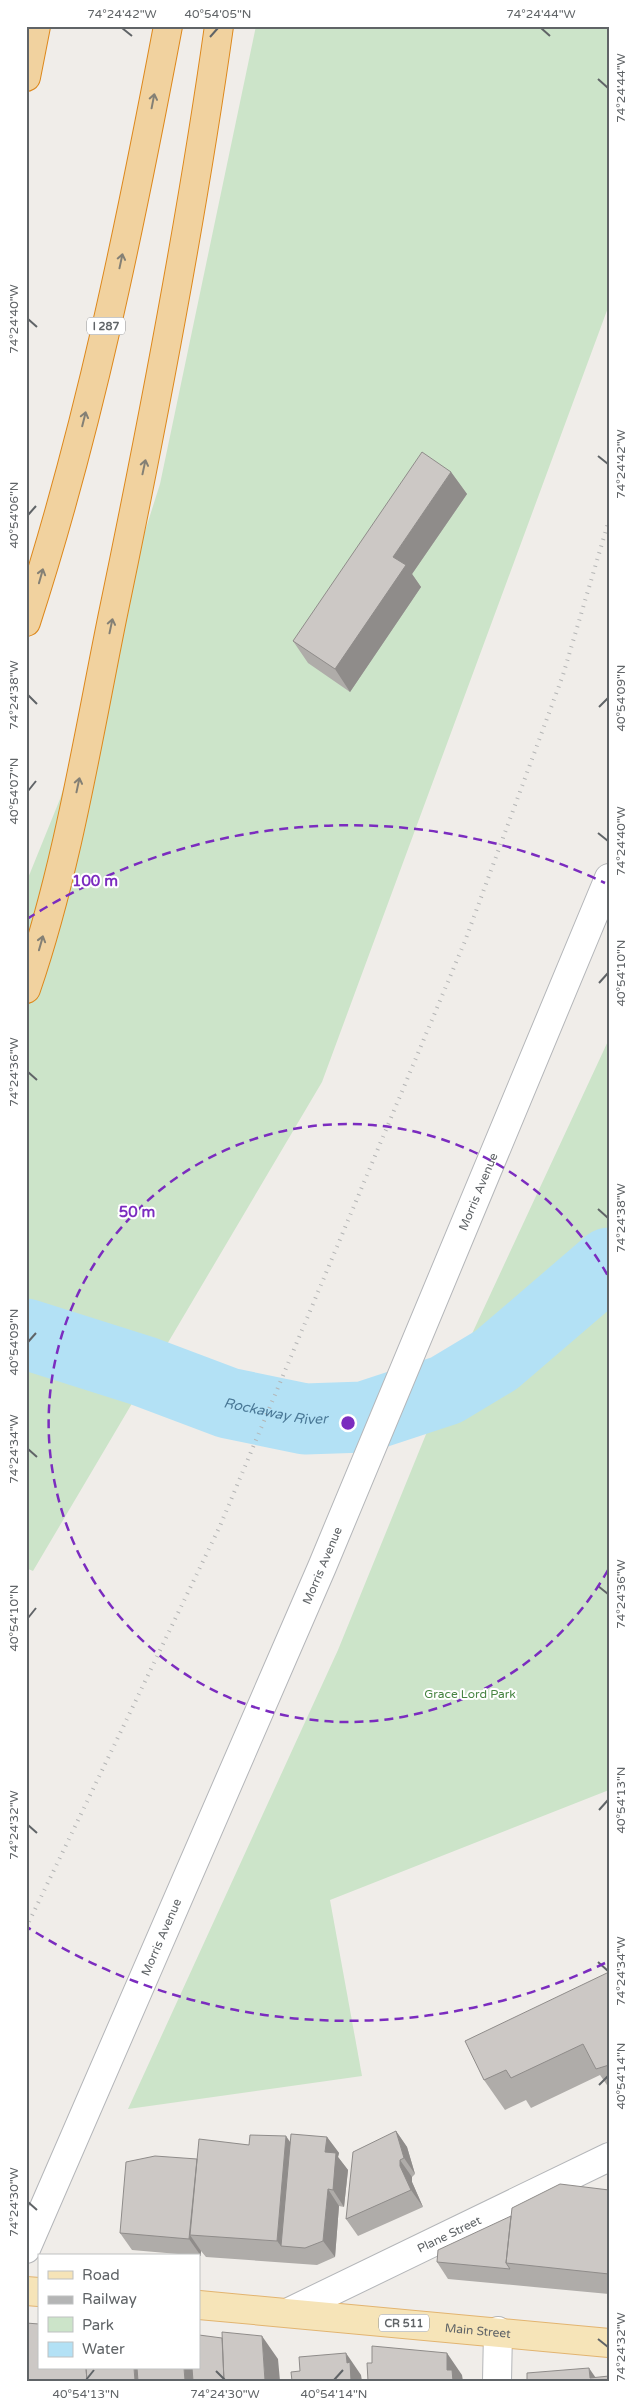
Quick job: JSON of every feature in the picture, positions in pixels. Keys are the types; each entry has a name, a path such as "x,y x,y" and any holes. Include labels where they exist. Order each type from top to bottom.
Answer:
{"highway":[{"path":"26,77 36,26"},
{"name":"I 287","path":"26,622 79,438 114,293 168,26"},
{"path":"26,989 41,946 61,866 146,454 202,152 219,26"}],"main road":[{"name":"Main Street","path":"200,2305 498,2331 609,2343"}],"street":[{"name":"Morris Avenue","path":"26,2249 322,1567 445,1276 609,878"},
{"name":"Plane Street","path":"288,2312 609,2157"},
{"path":"497,2381 498,2331"}],"green space":[{"path":"256,26 609,26 609,305 322,1082 33,1571 26,1568 26,883 60,799 160,484"},
{"name":"Grace Lord Park","path":"609,1039 609,1790 330,1900 362,2076 128,2109 338,1650 431,1422"}],"water":[{"path":"609,1232 609,1289 531,1355 431,1422 469,1340 523,1310"}],"building":[{"path":"422,452 451,472 393,557 406,565 335,669 293,641"},
{"path":"609,1972 609,2065 596,2069 583,2044 511,2078 506,2070 484,2080 465,2041"},
{"path":"396,2131 404,2158 400,2160 400,2166 411,2190 346,2219 353,2152"},
{"path":"291,2134 327,2137 325,2152 336,2153 333,2190 328,2189 323,2241 305,2248 281,2246"},
{"path":"250,2135 286,2136 277,2241 190,2235 199,2139 249,2145"},
{"path":"155,2156 197,2159 189,2239 120,2233 126,2162"},
{"path":"560,2184 609,2190 609,2274 506,2263 512,2208"},
{"path":"511,2216 506,2263 510,2269 437,2262 438,2250"},
{"path":"26,2323 38,2324 38,2370 86,2370 87,2381 26,2381"},
{"path":"222,2332 262,2336 265,2381 224,2381"},
{"path":"200,2335 222,2338 224,2381 193,2381 192,2370 200,2370"},
{"path":"372,2346 447,2353 447,2370 452,2370 453,2381 368,2381 367,2363 372,2363"},
{"path":"346,2353 347,2363 350,2362 351,2381 292,2381 291,2372 300,2371 299,2357"},
{"path":"589,2368 590,2378 609,2376 609,2381 527,2381 527,2373"},
{"path":"86,2370 134,2370 135,2381 87,2381"},
{"path":"137,2370 184,2370 185,2381 138,2381"}],"waterway":[{"name":"Rockaway River","path":"26,1334 143,1371 228,1403 305,1419 364,1417 446,1390 496,1360 609,1263"}],"railway":[{"path":"26,1928 220,1526 465,941 563,675 609,520"}]}
